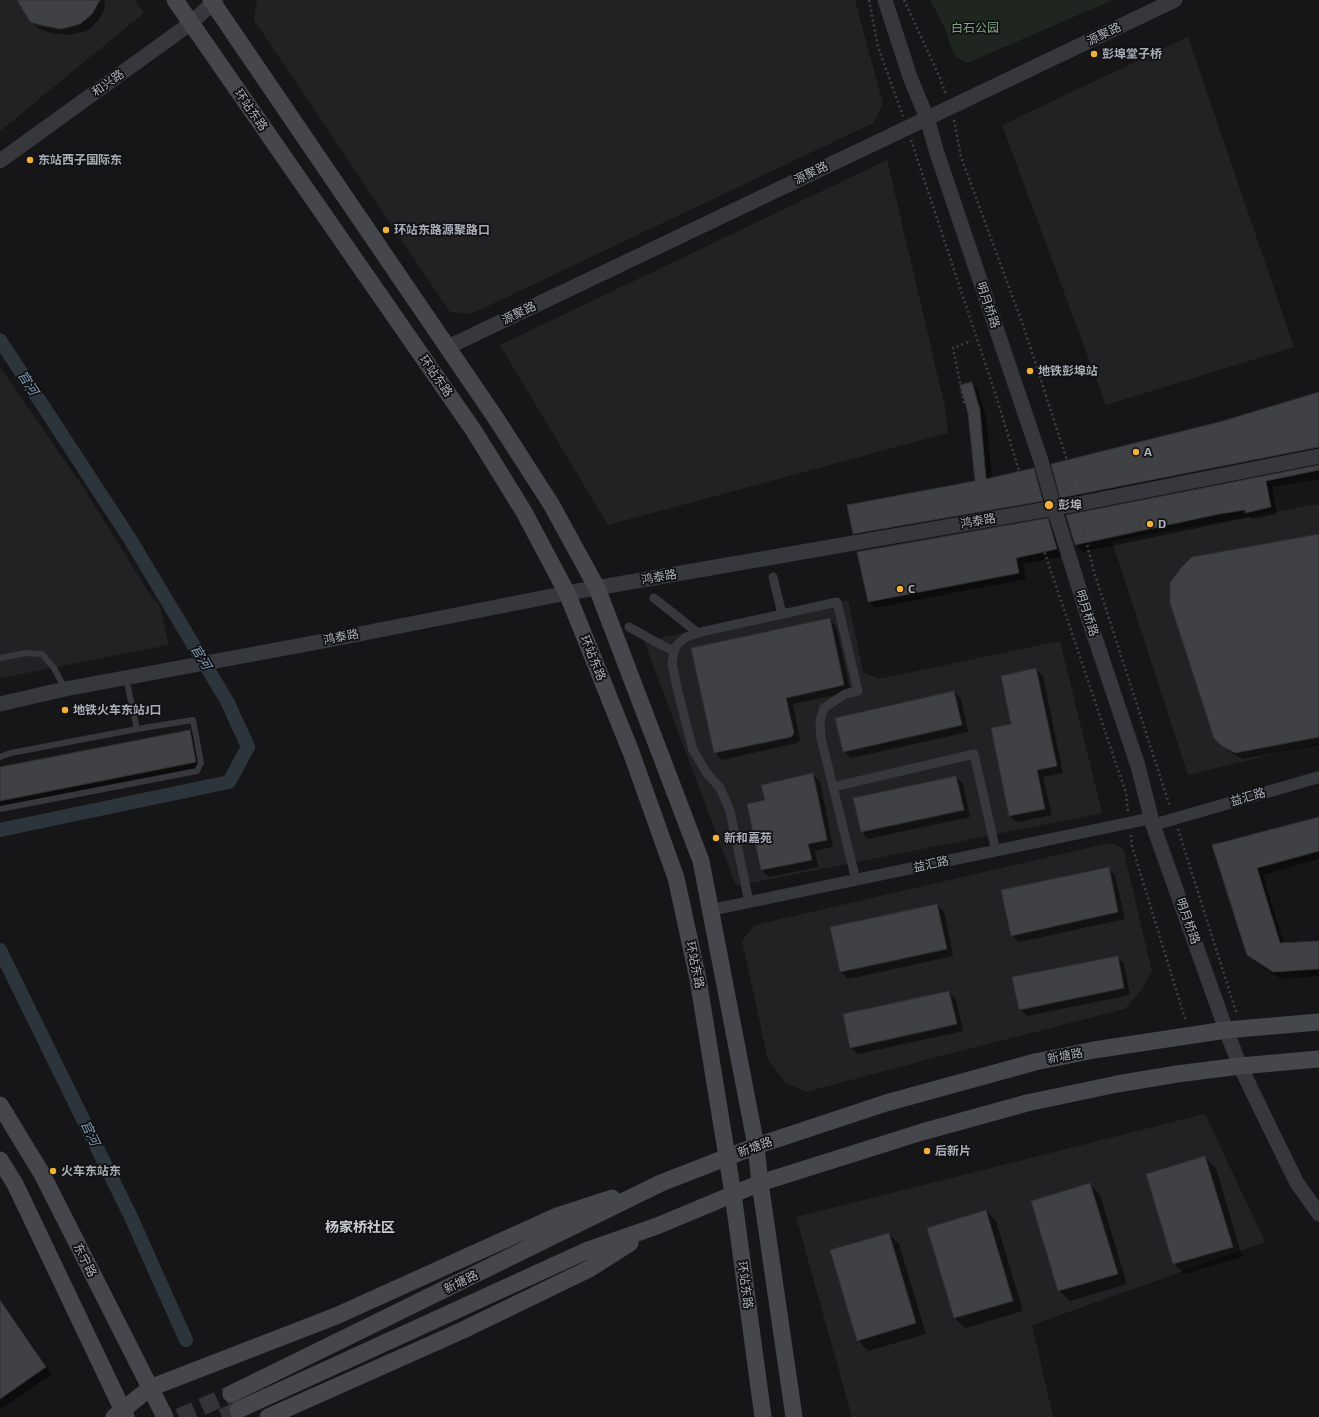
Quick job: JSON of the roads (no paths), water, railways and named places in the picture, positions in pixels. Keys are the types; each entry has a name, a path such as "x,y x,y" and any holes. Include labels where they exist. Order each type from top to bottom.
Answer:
{"main road":[{"name":"环站东路","path":"175,0 474,431 524,512 567,593 631,752 676,878 698,979 733,1194 763,1417"},
{"path":"213,1 497,420 551,504 597,588 701,861 756,1146 794,1417"},
{"name":"新塘路","path":"231,1394 660,1183 756,1146 886,1103 1035,1062 1094,1050 1226,1030 1319,1022"},
{"name":"新塘路","path":"238,1410 588,1250 658,1226 760,1183 922,1132 1027,1103 1117,1084 1178,1074 1240,1066 1319,1059"},
{"name":"东宁路","path":"0,1105 42,1174 165,1417"},
{"path":"0,1160 121,1415 150,1388 336,1316 557,1216 660,1183"},
{"path":"268,1417 461,1331 589,1269 658,1226"}],"street":[{"name":"明月桥路","path":"886,0 910,76 928,118 937,153 1041,461 1054,508 1138,766 1153,822 1226,1030 1240,1066 1297,1183 1319,1214"},
{"name":"源聚路","path":"448,347 1175,0"},
{"name":"和兴路","path":"0,161 191,23 213,1"},
{"name":"鸿泰路","path":"0,704 65,689 567,593 1054,508 1319,456"},
{"path":"773,577 782,614"},
{"path":"654,598 698,633"},
{"path":"749,902 730,811 720,788 706,772 694,750 672,663 674,650 686,637 698,633 837,602 858,691 845,694 824,708 820,720 821,738 856,880"},
{"path":"629,627 663,646 674,650"},
{"path":"833,787 974,754 996,851"},
{"name":"益汇路","path":"711,910 996,851 1153,822 1319,777"},
{"path":"105,1417 121,1415"}],"lane":[{"path":"0,658 26,652 42,654 54,668 65,689"},
{"path":"126,678 137,729"},
{"path":"0,757 11,753 193,720 201,763 197,771 0,809"}],"waterway":[{"name":"官河","path":"0,340 130,539 227,701 248,747 229,782 0,830"},
{"name":"官河","path":"0,950 130,1215 186,1340"}],"tunnel":[{"path":"179,1417 231,1394"},
{"path":"222,1417 238,1410"}],"place":[{"name":"彭埠堂子桥","path":"1094,54"},
{"name":"东站西子国际东","path":"30,160"},
{"name":"环站东路源聚路口","path":"386,230"},
{"name":"地铁彭埠站","path":"1030,371"},
{"name":"A","path":"1136,452"},
{"name":"彭埠","path":"1049,505"},
{"name":"D","path":"1150,524"},
{"name":"C","path":"900,589"},
{"name":"地铁火车东站J口","path":"65,710"},
{"name":"新和嘉苑","path":"716,838"},
{"name":"后新片","path":"927,1151"},
{"name":"火车东站东","path":"53,1171"}],"district":[{"name":"杨家桥社区","path":"360,1227"}],"park label":[{"name":"白石公园","path":"975,28"}]}
